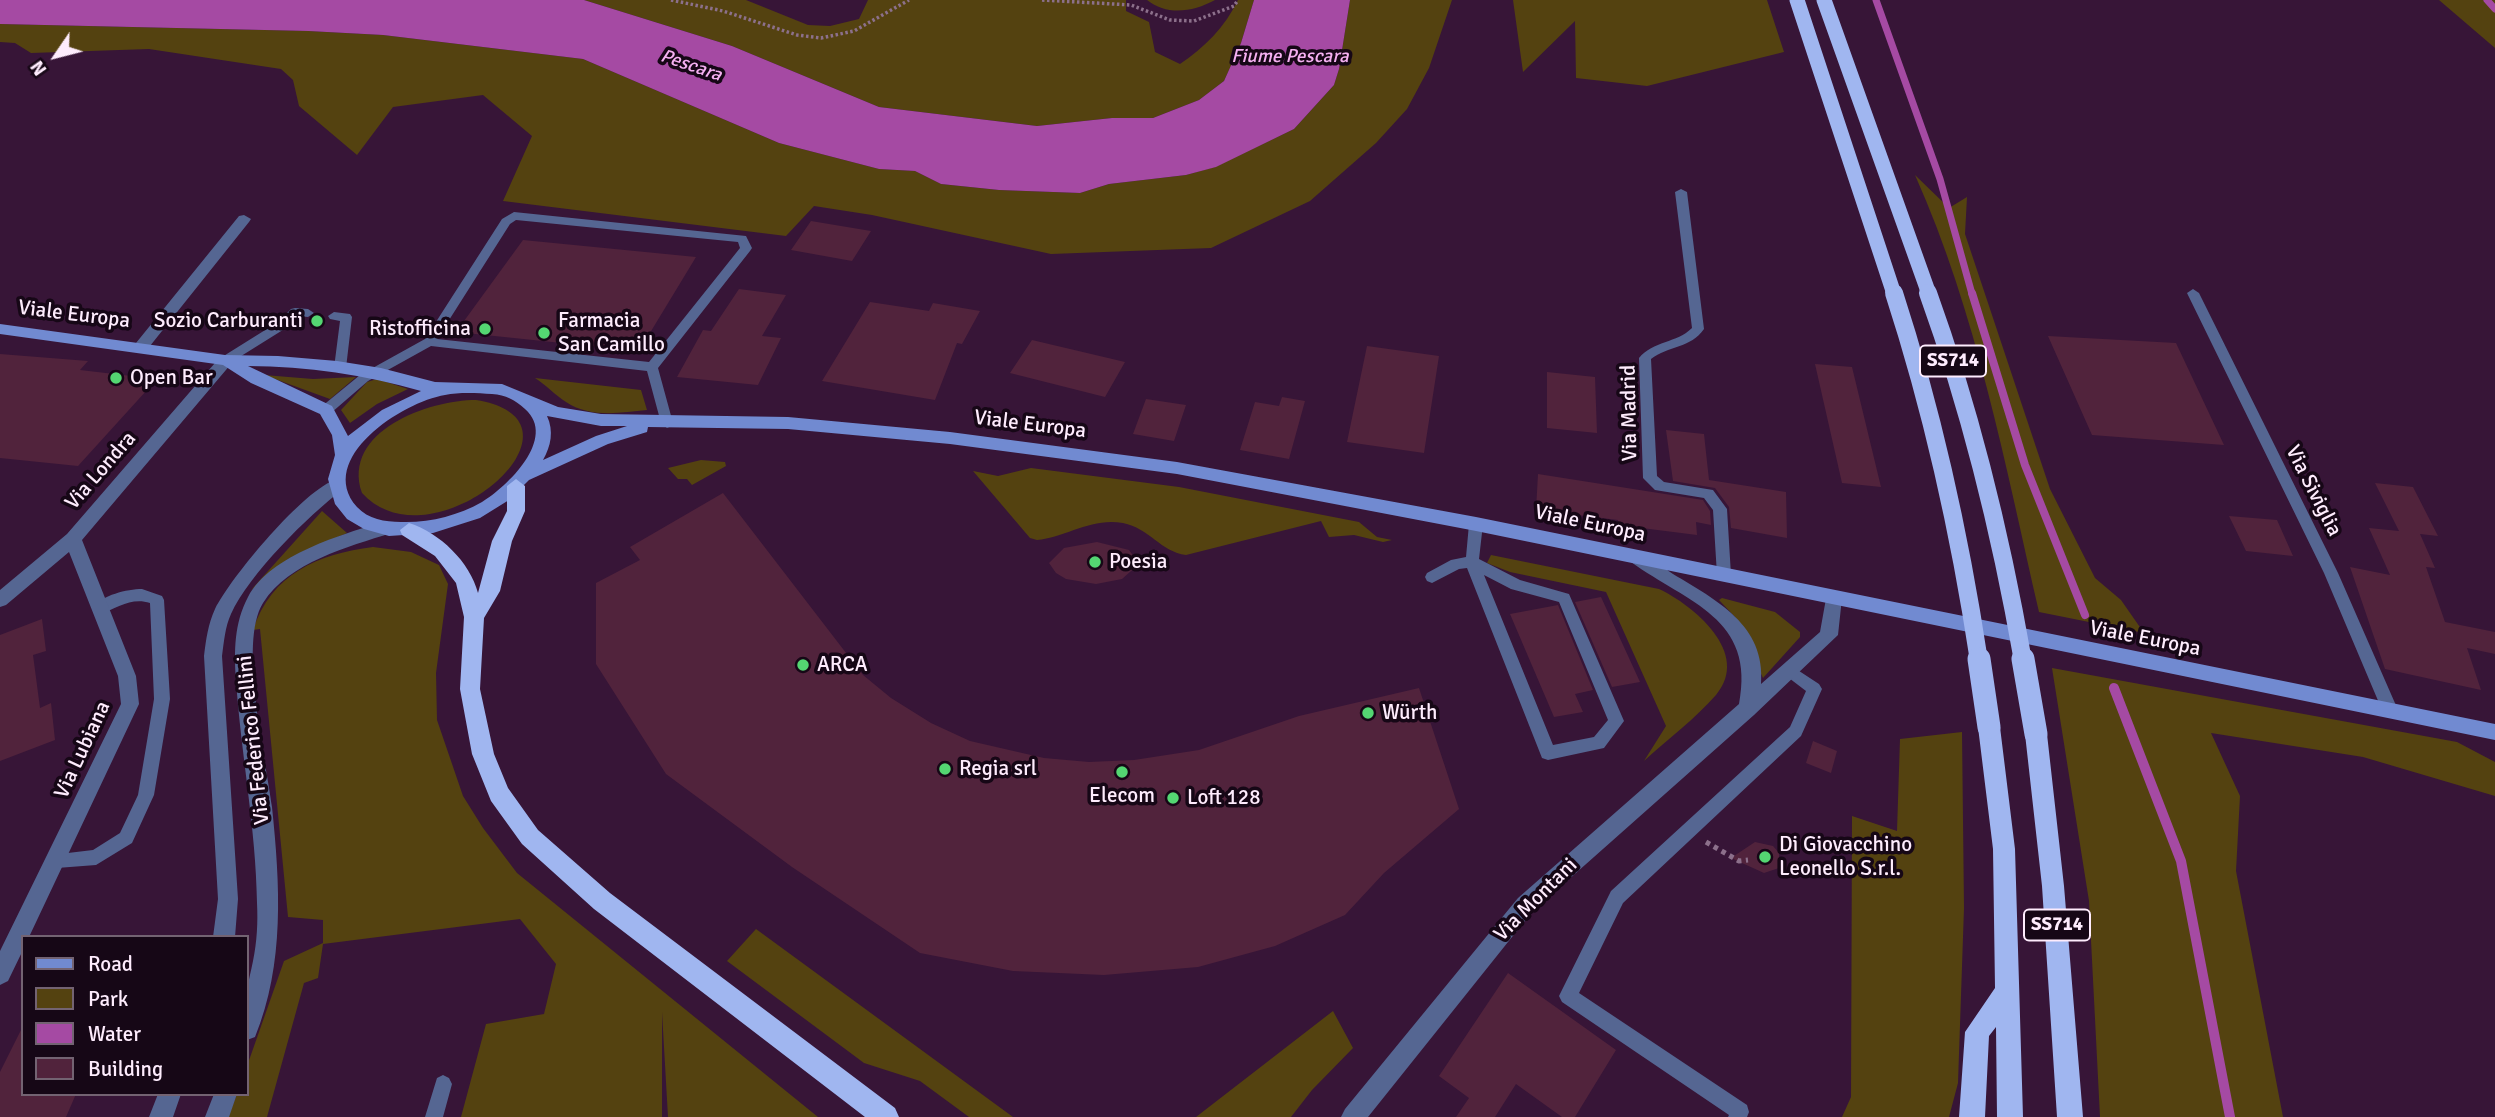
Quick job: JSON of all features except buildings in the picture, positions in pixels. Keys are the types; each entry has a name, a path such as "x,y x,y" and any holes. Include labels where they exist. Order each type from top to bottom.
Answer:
{"highway":[{"name":"SS714","path":"1797,0 1920,372 1963,555 2004,849 2010,1117"},
{"name":"SS714","path":"1824,0 1958,376 2007,568 2036,734 2053,886 2070,1117"},
{"path":"474,617 490,591 500,549 516,511 520,481"},
{"path":"409,530 442,551 465,580 474,617 470,689 480,743 499,794 530,837 602,901 886,1117"},
{"path":"1972,1117 1977,1032 2008,990"}],"main road":[{"name":"Viale Europa","path":"0,329 226,360 279,361 374,372 444,389"},
{"name":"Viale Europa","path":"226,360 257,379 326,410"},
{"path":"494,387 508,391 530,404 541,421 542,442 520,481 467,517 409,530 385,528 356,517 340,497 337,485 344,457 358,437 378,419 417,398 444,389 494,387"},
{"name":"Viale Europa","path":"530,404 557,413 601,421 788,423 1106,457 1255,481 1637,556 2495,732"},
{"path":"326,410 340,435 344,457"},
{"name":"Viale Europa","path":"520,481 602,440 667,423"}],"street":[{"path":"141,347 244,219"},
{"name":"Via Londra","path":"0,600 73,539 226,360"},
{"name":"Via Federico Fellini","path":"225,935 228,899 213,656 217,628 226,605 245,580 310,506 337,485"},
{"name":"Via Federico Fellini","path":"248,1026 264,967 268,922 261,795 244,660 246,621 255,600 293,564 385,528"},
{"name":"Via Lubiana","path":"0,974 130,704 127,676 73,539"},
{"path":"1637,556 1668,580 1712,603 1731,622 1749,657 1752,671 1747,709"},
{"name":"Via Montani","path":"1353,1117 1525,905 1829,635 1833,598"},
{"path":"161,1117 169,1096"},
{"path":"217,1117 225,1096"}],"lane":[{"name":"Via Madrid","path":"1681,192 1698,329 1692,338 1653,349 1645,358 1650,478 1660,486 1708,494 1720,509 1724,575"},
{"path":"326,410 374,372 429,342 506,222 514,216 742,239 746,248 652,367"},
{"name":"Via Siviglia","path":"2193,293 2331,573 2390,710"},
{"path":"226,360 282,326 295,312 308,313"},
{"path":"334,316 346,317 340,368"},
{"path":"429,342 652,367"},
{"path":"652,367 667,423"},
{"path":"1432,577 1456,564 1472,562 1516,585 1564,598 1616,721 1599,743 1548,753 1472,562 1476,524"},
{"path":"57,860 96,856 126,838 146,795 162,699 157,600 147,595 128,594 100,608"},
{"path":"1737,1117 1740,1112 1568,996 1617,897 1796,731 1814,689 1790,671"},
{"path":"434,1117 443,1084"}],"path":[{"path":"671,0 738,15 806,38 832,38 868,25 888,8 909,0"},
{"path":"1042,0 1132,2 1170,20 1194,21 1234,6 1238,0"},
{"path":"1687,832 1739,860 1748,860"}],"green space":[{"path":"584,0 746,0 808,25 830,26 859,19 868,0 1126,0 1126,11 1149,22 1155,52 1180,64 1213,36 1238,0 1254,0 1241,43 1224,81 1199,100 1153,118 1112,118 1037,126 879,107 732,46"},
{"path":"1147,0 1215,0 1198,7 1172,10"},
{"path":"1350,0 1452,0 1429,68 1407,109 1376,143 1310,201 1211,248 1051,254 872,215 814,206 786,236 503,201 532,136 483,95 393,107 357,155 299,106 293,80 281,69 149,49 31,53 15,43 0,42 0,24 308,31 383,35 583,59 779,143 879,169 915,171 941,184 999,190 1080,193 1109,184 1186,175 1215,167 1294,129 1334,85"},
{"path":"1513,0 1767,0 1784,52 1647,86 1576,78 1575,21 1523,72"},
{"path":"2439,0 2495,0 2495,48"},
{"path":"1915,175 1949,208 1967,197 1965,234 2050,489 2095,578 2121,600 2144,633 2039,612 1973,335 1937,228"},
{"path":"264,375 313,379 356,377 330,399"},
{"path":"535,378 641,390 647,410 605,413 585,410 566,402"},
{"path":"377,379 408,389 377,404 350,423 341,410 367,382"},
{"path":"476,400 511,413 523,434 516,459 494,484 464,503 428,514 393,512 362,493 359,471 364,452 376,436 414,413 457,401"},
{"path":"701,460 725,462 726,466 692,485 687,479 678,479 668,468"},
{"path":"1031,468 1179,487 1359,522 1377,537 1392,540 1383,542 1354,535 1329,537 1321,521 1186,555 1169,549 1140,530 1123,523 1090,525 1037,540 1030,538 973,471 998,476"},
{"path":"322,511 347,533 288,559 251,590"},
{"path":"373,547 411,552 439,565 448,584 436,673 437,720 463,796 517,873 818,1117 668,1117 662,1012 662,1117 461,1117 486,1024 544,1014 556,964 520,919 323,944 318,978 304,983 267,1117 228,1117 236,1096 248,1096 248,1063 284,961 323,943 323,920 288,917 260,629 253,630 261,611 284,581 316,562 353,550"},
{"path":"1491,555 1659,589 1673,596 1701,618 1723,647 1727,663 1725,679 1716,695 1644,761 1666,726 1606,592 1510,572 1487,563"},
{"path":"1722,598 1775,612 1800,632 1800,637 1763,678 1735,617 1719,600"},
{"path":"2052,668 2457,742 2495,762 2495,796 2363,757 2211,733 2240,796 2236,871 2283,1117 2100,1117 2089,901"},
{"path":"1962,732 1964,908 1958,1083 1949,1117 1842,1117 1851,1097 1852,816 1897,831 1900,739"},
{"path":"756,929 1013,1117 969,1117 920,1081 864,1063 727,961"},
{"path":"1333,1011 1353,1048 1312,1090 1291,1117 1196,1117"}],"water":[{"name":"Fiume Pescara","path":"0,0 584,0 732,46 879,107 1037,126 1112,118 1153,118 1199,100 1224,81 1241,43 1254,0 1350,0 1334,85 1294,129 1216,167 1186,175 1109,184 1080,193 999,190 941,184 915,171 879,169 779,143 583,59 383,35 0,24"}],"waterway":[{"path":"1876,0 1940,179 1972,294"},
{"path":"2487,0 2495,9"},
{"path":"1972,293 2025,465 2085,615"},
{"path":"2114,688 2181,861 2230,1117"}],"place":[{"name":"Sozio Carburanti","path":"317,321"},
{"name":"Ristofficina","path":"485,329"},
{"name":"Farmacia San Camillo","path":"544,333"},
{"name":"Open Bar","path":"116,378"},
{"name":"Poesia","path":"1095,562"},
{"name":"ARCA","path":"803,665"},
{"name":"Würth","path":"1368,713"},
{"name":"Regia srl","path":"945,769"},
{"name":"Elecom","path":"1122,772"},
{"name":"Loft 128","path":"1173,798"},
{"name":"Di Giovacchino Leonello S.r.l.","path":"1765,857"}],"water label":[{"name":"Pescara","path":"691,66"}]}
